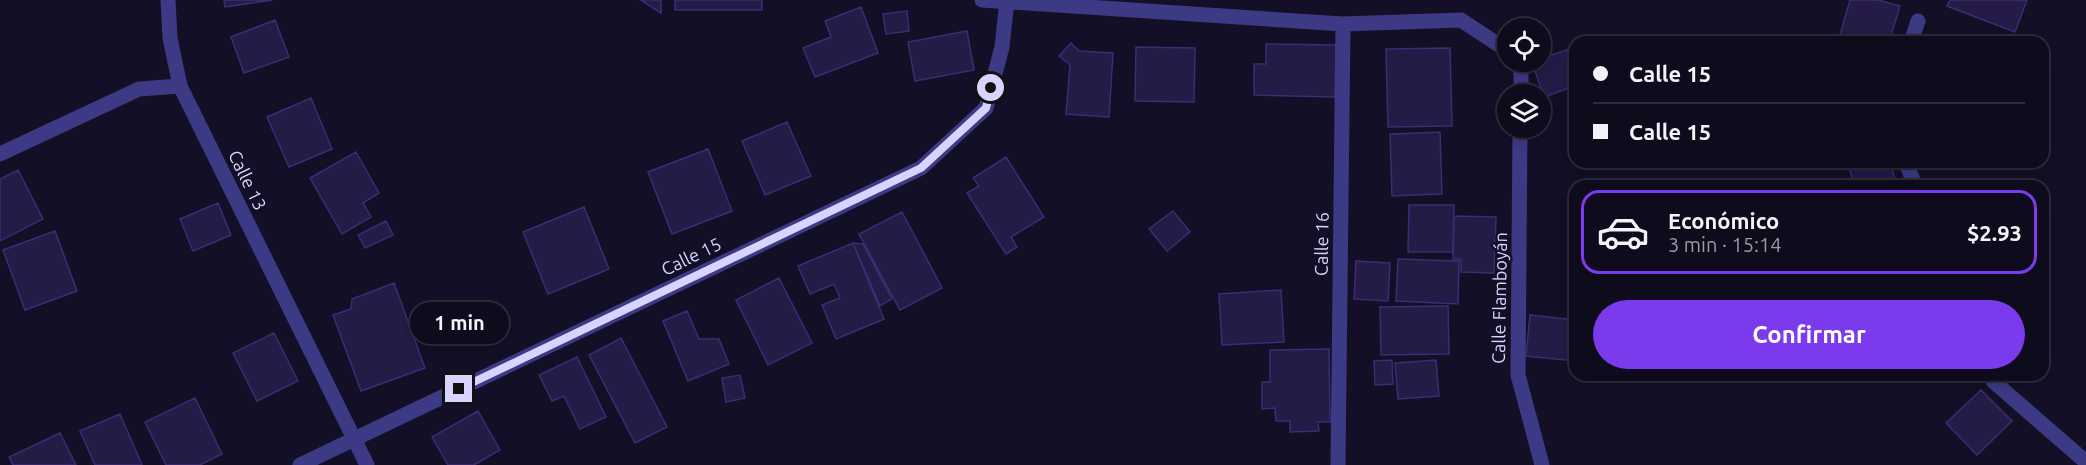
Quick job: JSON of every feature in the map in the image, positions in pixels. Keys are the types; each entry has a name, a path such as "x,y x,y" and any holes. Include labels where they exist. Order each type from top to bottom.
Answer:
{"street":[{"name":"Calle 13","path":"168,0 170,38 180,87 367,465"},
{"path":"982,0 1343,24 1461,20 1497,44"},
{"name":"Calle 15","path":"300,465 921,168 986,108 1002,47 1007,2"},
{"path":"1913,36 1918,21"},
{"name":"Calle 16","path":"1338,465 1343,24"},
{"path":"0,154 139,89 180,87"},
{"name":"Calle Flamboyán","path":"1520,138 1518,375 1542,465"},
{"path":"1993,381 2086,462"}],"building":[{"path":"224,0 272,0 225,7"},
{"path":"641,0 661,0 661,13"},
{"path":"675,0 762,0 762,10 675,10"},
{"path":"1850,0 1878,0 1900,6 1891,36 1840,36"},
{"path":"1950,0 2027,0 2015,32 1947,6"},
{"path":"861,7 878,53 815,77 803,48 831,37 825,21"},
{"path":"907,11 909,31 886,34 883,14"},
{"path":"275,20 289,57 244,73 231,37"},
{"path":"967,31 974,70 915,81 908,42"},
{"path":"1071,43 1079,51 1113,53 1109,117 1066,114 1070,65 1059,56"},
{"path":"1266,44 1336,45 1335,97 1254,95 1254,64 1266,64"},
{"path":"1136,47 1195,48 1194,102 1135,101"},
{"path":"1450,48 1452,126 1388,127 1386,49"},
{"path":"1569,49 1569,88 1551,95 1551,84 1540,84 1535,72 1551,72 1551,55"},
{"path":"311,98 332,149 289,167 267,117"},
{"path":"787,122 811,176 765,195 742,141"},
{"path":"1440,132 1442,194 1392,196 1390,134"},
{"path":"708,149 732,211 672,234 648,172"},
{"path":"356,152 379,193 363,203 371,217 342,234 310,178"},
{"path":"1006,157 1044,217 1011,237 1017,247 1006,254 967,193 979,186 973,178"},
{"path":"1849,168 1892,168 1895,180 1853,180"},
{"path":"18,170 43,219 0,241 0,179"},
{"path":"218,203 231,235 193,251 180,219"},
{"path":"1409,205 1454,205 1453,252 1408,252"},
{"path":"584,207 609,269 548,294 523,232"},
{"path":"1173,211 1190,232 1167,251 1149,229"},
{"path":"902,212 942,288 900,310 859,234"},
{"path":"1454,216 1496,217 1494,273 1461,272 1461,259 1453,259"},
{"path":"386,221 393,235 365,248 358,235"},
{"path":"55,231 77,291 25,310 3,250"},
{"path":"853,243 863,244 892,299 880,306"},
{"path":"853,243 884,319 836,339 822,305 840,298 834,284 810,294 798,266"},
{"path":"1398,259 1459,261 1458,304 1396,301"},
{"path":"1356,261 1390,263 1388,301 1354,299"},
{"path":"779,278 812,343 768,365 736,300"},
{"path":"394,283 425,368 361,391 333,315 351,309 352,299"},
{"path":"1281,290 1284,342 1222,345 1219,294"},
{"path":"1448,306 1449,354 1381,355 1380,307"},
{"path":"687,311 699,339 719,339 729,364 688,381 663,321"},
{"path":"1530,315 1569,319 1569,360 1526,356"},
{"path":"274,333 298,381 257,401 233,353"},
{"path":"621,338 667,427 635,443 589,355"},
{"path":"1329,349 1330,422 1318,422 1319,431 1290,432 1290,421 1276,421 1275,408 1262,409 1262,382 1270,382 1270,350"},
{"path":"577,357 606,417 580,429 564,396 552,401 539,375"},
{"path":"1392,360 1393,384 1375,385 1374,361"},
{"path":"1436,360 1439,396 1398,399 1395,363"},
{"path":"740,375 745,398 726,402 722,378"},
{"path":"1981,390 2012,421 1977,455 1946,423"},
{"path":"195,398 222,454 200,465 166,465 145,422"},
{"path":"478,411 500,450 474,465 448,465 432,437"},
{"path":"120,414 142,465 95,465 80,431"},
{"path":"60,433 76,465 13,465 9,457"}],"route":[{"path":"459,389 921,168 986,108 991,88"}]}
